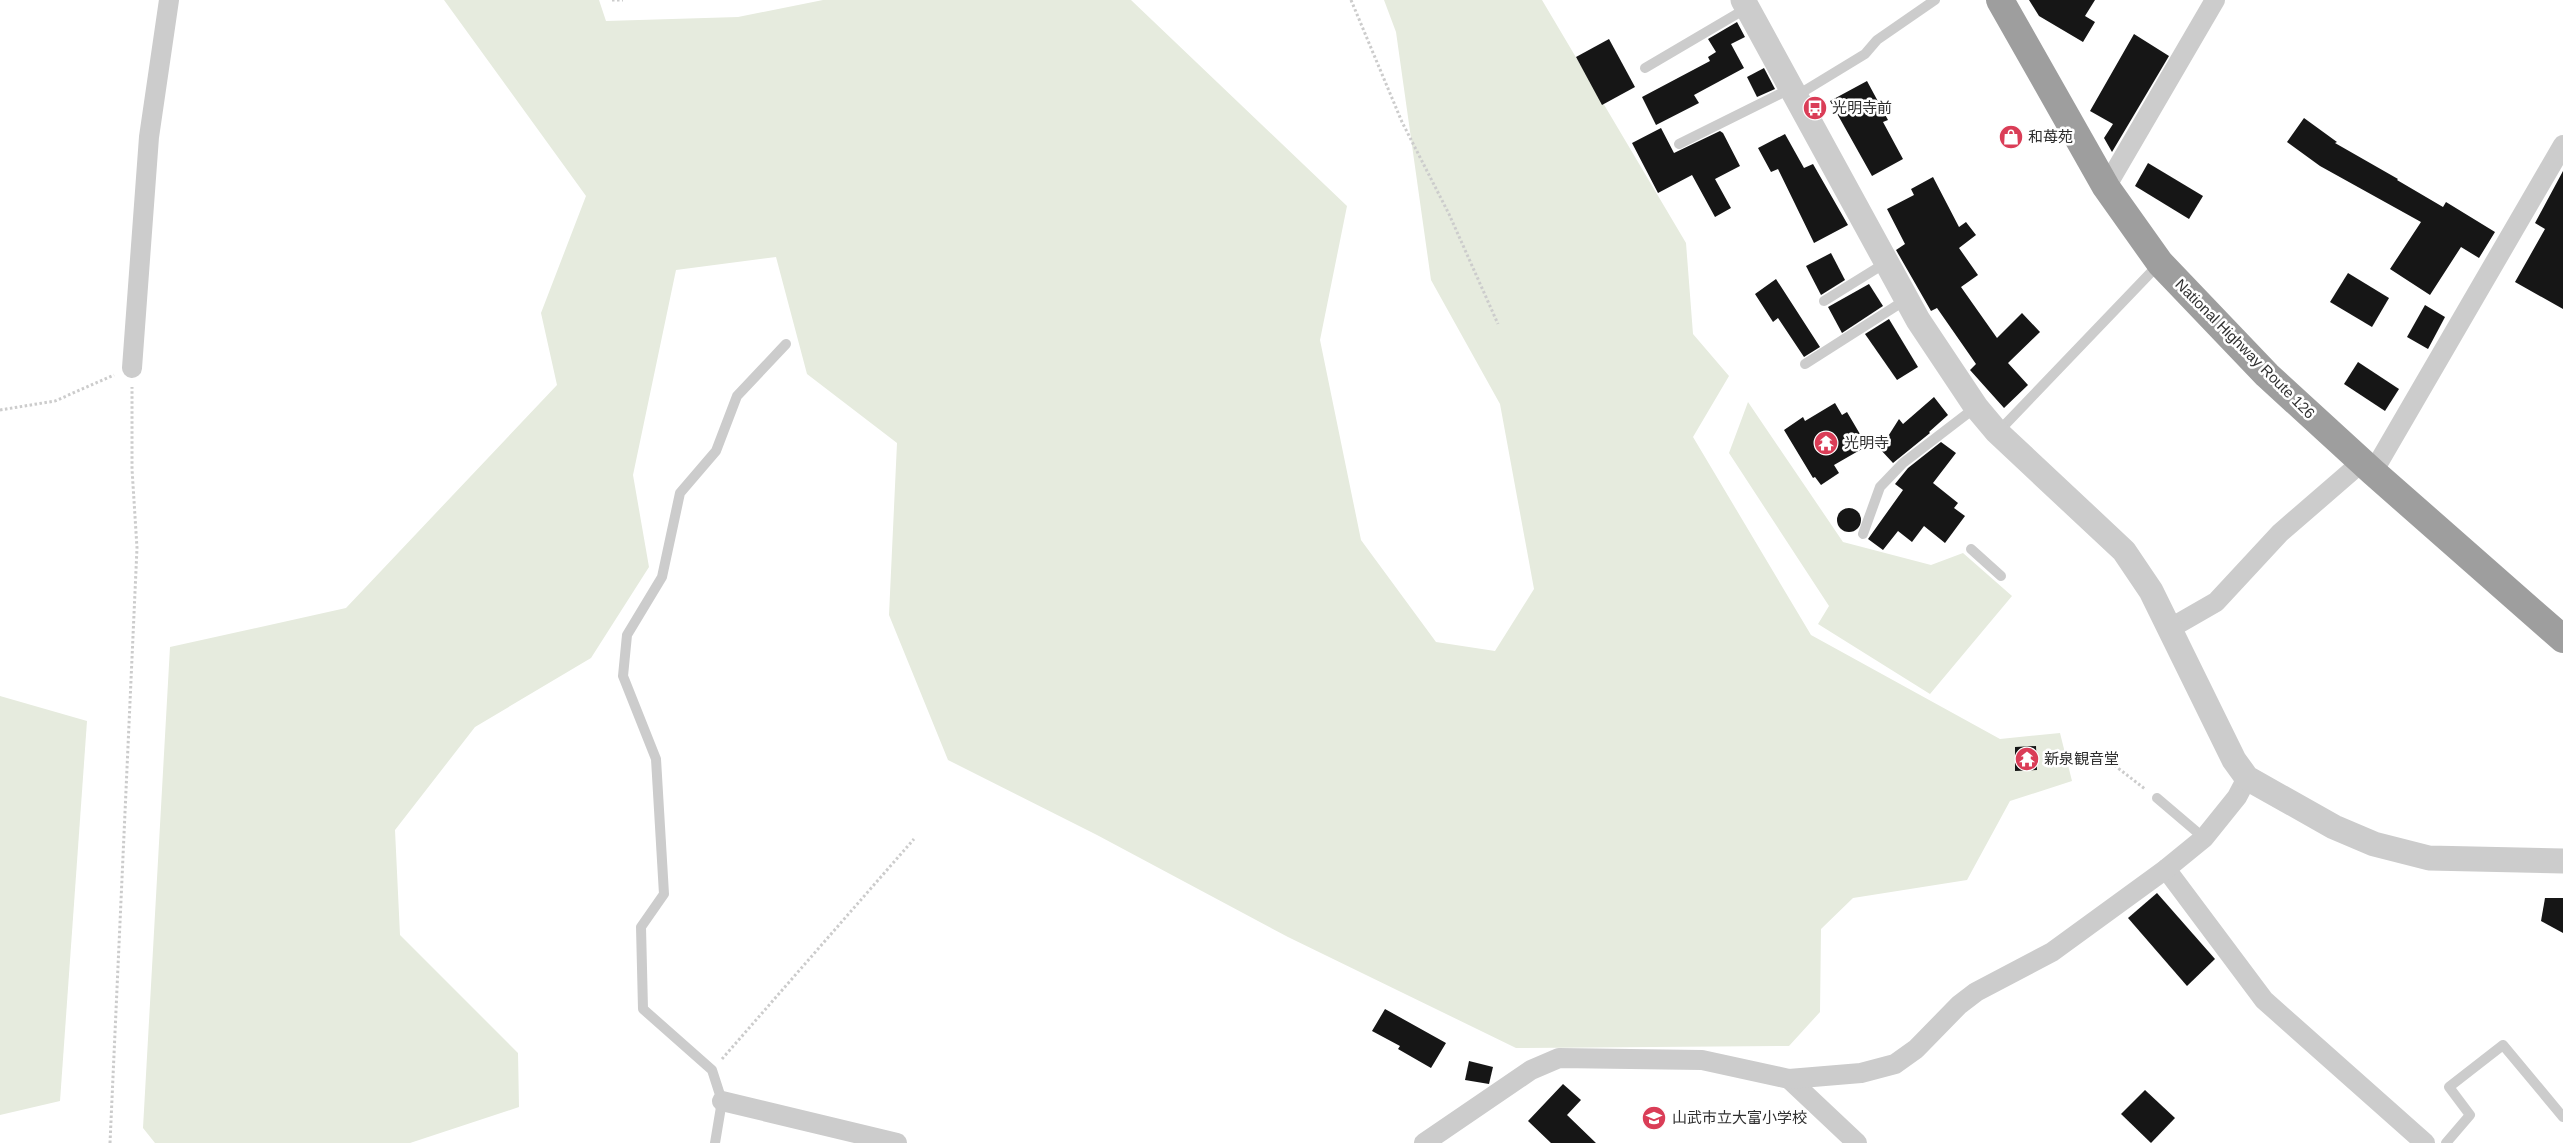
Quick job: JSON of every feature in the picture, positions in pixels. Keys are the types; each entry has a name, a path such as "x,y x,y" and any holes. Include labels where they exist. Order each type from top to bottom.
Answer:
{"highway":[{"name":"National Highway Route 126","path":"2000,0 2106,187 2160,263 2267,375 2367,467 2563,639"}],"street":[{"path":"132,368 149,137 168,0"},
{"path":"2106,187 2215,0"},
{"path":"1745,4 1907,299 1949,369 1976,407 1997,432 2124,551 2151,591 2234,760 2247,778 2334,827 2374,844 2429,858 2563,861"},
{"path":"2169,629 2216,602 2280,533 2367,467 2563,145"},
{"path":"1424,1143 1531,1070 1559,1058 1702,1060 1789,1079 1861,1073 1895,1064 1916,1049 1960,1005 1976,992 2052,952 2204,838 2237,797 2247,778"},
{"path":"2166,868 2264,1000 2425,1143"},
{"path":"1789,1079 1857,1143"},
{"path":"722,1101 897,1143"}],"lane":[{"path":"1679,144 1794,92 1865,54 1877,40 1935,0"},
{"path":"1644,68 1745,4"},
{"path":"1824,301 1887,262"},
{"path":"1997,432 2160,263"},
{"path":"1805,364 1907,299"},
{"path":"715,1143 722,1101 712,1070 643,1009 641,927 664,894 656,759 623,676 626,635 662,577 680,493 716,451 736,396 786,344"},
{"path":"1863,534 1880,487 1903,463 1976,407"},
{"path":"1971,549 2001,576"},
{"path":"2157,798 2204,838"},
{"path":"2446,1143 2470,1115 2449,1088 2503,1045 2563,1117"}],"path":[{"path":"612,0 622,0"},
{"path":"1351,0 1402,122 1449,214 1498,324"},
{"path":"0,410 55,401 132,368 132,468 137,548 110,1143"},
{"path":"2042,759 2105,758 2157,798"},
{"path":"712,1070 914,840"}],"shaded area":[{"path":"444,0 599,0 606,21 738,17 823,0 1131,0 1347,206 1320,340 1361,540 1436,642 1495,651 1534,589 1500,404 1431,280 1396,32 1384,0 1542,0 1686,243 1693,334 1729,376 1693,437 1811,635 2000,739 2060,733 2072,781 2010,801 1967,880 1853,898 1821,929 1820,1012 1789,1046 1516,1048 1288,937 1097,835 948,760 889,615 897,443 807,374 776,257 676,270 633,475 649,567 591,658 475,727 395,830 400,935 518,1053 519,1107 410,1143 155,1143 143,1128 170,647 346,608 557,385 541,313 586,196"},
{"path":"1748,402 1843,542 1931,565 1963,553 2012,596 1930,694 1818,624 1829,606 1729,453"},
{"path":"0,696 87,721 60,1101 0,1115"}],"building":[{"path":"2029,0 2095,0 2085,16 2095,22 2083,42 2039,16"},
{"path":"1737,22 1745,37 1731,44 1744,68 1694,95 1699,103 1656,125 1642,97 1710,61 1708,57 1716,52 1708,39"},
{"path":"2134,34 2169,56 2112,152 2104,138 2113,124 2090,111"},
{"path":"1609,39 1635,87 1602,105 1576,57"},
{"path":"1764,68 1775,89 1757,97 1747,77"},
{"path":"1867,81 1888,120 1883,122 1903,159 1872,176 1830,101"},
{"path":"2304,118 2337,142 2335,143 2443,207 2446,202 2495,232 2479,258 2461,247 2430,295 2390,269 2421,222 2320,166 2287,142"},
{"path":"1661,128 1674,153 1720,131 1723,133 1740,166 1715,179 1731,208 1715,217 1692,175 1658,193 1632,143"},
{"path":"1785,134 1804,168 1813,164 1848,225 1814,243 1778,169 1771,172 1758,148"},
{"path":"2148,163 2203,196 2189,219 2135,186"},
{"path":"2563,171 2563,309 2515,282 2545,229 2535,223"},
{"path":"1933,177 1959,227 1966,222 1976,235 1959,248 1978,275 1961,287 1997,338 2022,313 2040,332 2008,363 2028,385 2004,408 1970,370 1976,364 1937,308 1931,311 1896,250 1905,244 1887,209 1914,195 1911,189"},
{"path":"1831,253 1845,280 1821,295 1806,266"},
{"path":"2348,273 2389,298 2372,327 2330,302"},
{"path":"1776,279 1820,347 1804,357 1778,318 1773,322 1755,294"},
{"path":"1869,284 1883,306 1842,333 1828,307"},
{"path":"2425,305 2445,317 2428,349 2407,337"},
{"path":"1889,319 1918,367 1897,380 1865,334"},
{"path":"2358,362 2399,389 2385,411 2344,384"},
{"path":"1934,397 1948,415 1930,433 1893,463 1880,449 1899,419 1903,424"},
{"name":"光明寺","path":"1835,403 1842,415 1847,412 1867,446 1834,465 1839,473 1821,485 1815,477 1813,478 1784,430 1803,417 1805,421"},
{"path":"1941,442 1956,453 1933,483 1958,503 1954,508 1965,516 1945,543 1924,526 1912,542 1898,531 1883,550 1868,539 1903,490 1895,484 1908,468"},
{"path":"1849,508 1854,509 1860,515 1860,525 1854,531 1849,532 1844,531 1838,525 1837,520 1838,515 1844,509"},
{"name":"新泉観音堂","path":"2036,746 2037,770 2015,771 2015,747"},
{"path":"2157,893 2215,959 2187,986 2128,918"},
{"path":"2545,898 2563,898 2563,933 2541,921"},
{"path":"1385,1009 1446,1043 1431,1068 1398,1049 1400,1046 1372,1031"},
{"path":"1469,1061 1493,1067 1489,1084 1465,1080"},
{"path":"1563,1084 1581,1100 1567,1115 1596,1143 1551,1143 1528,1121"},
{"path":"2145,1090 2175,1118 2151,1143 2121,1114"}],"place":[{"name":"光明寺前","path":"1815,108"},
{"name":"和苺苑","path":"2011,137"},
{"name":"光明寺","path":"1826,443"},
{"name":"新泉観音堂","path":"2027,759"},
{"name":"山武市立大富小学校","path":"1654,1118"}]}
